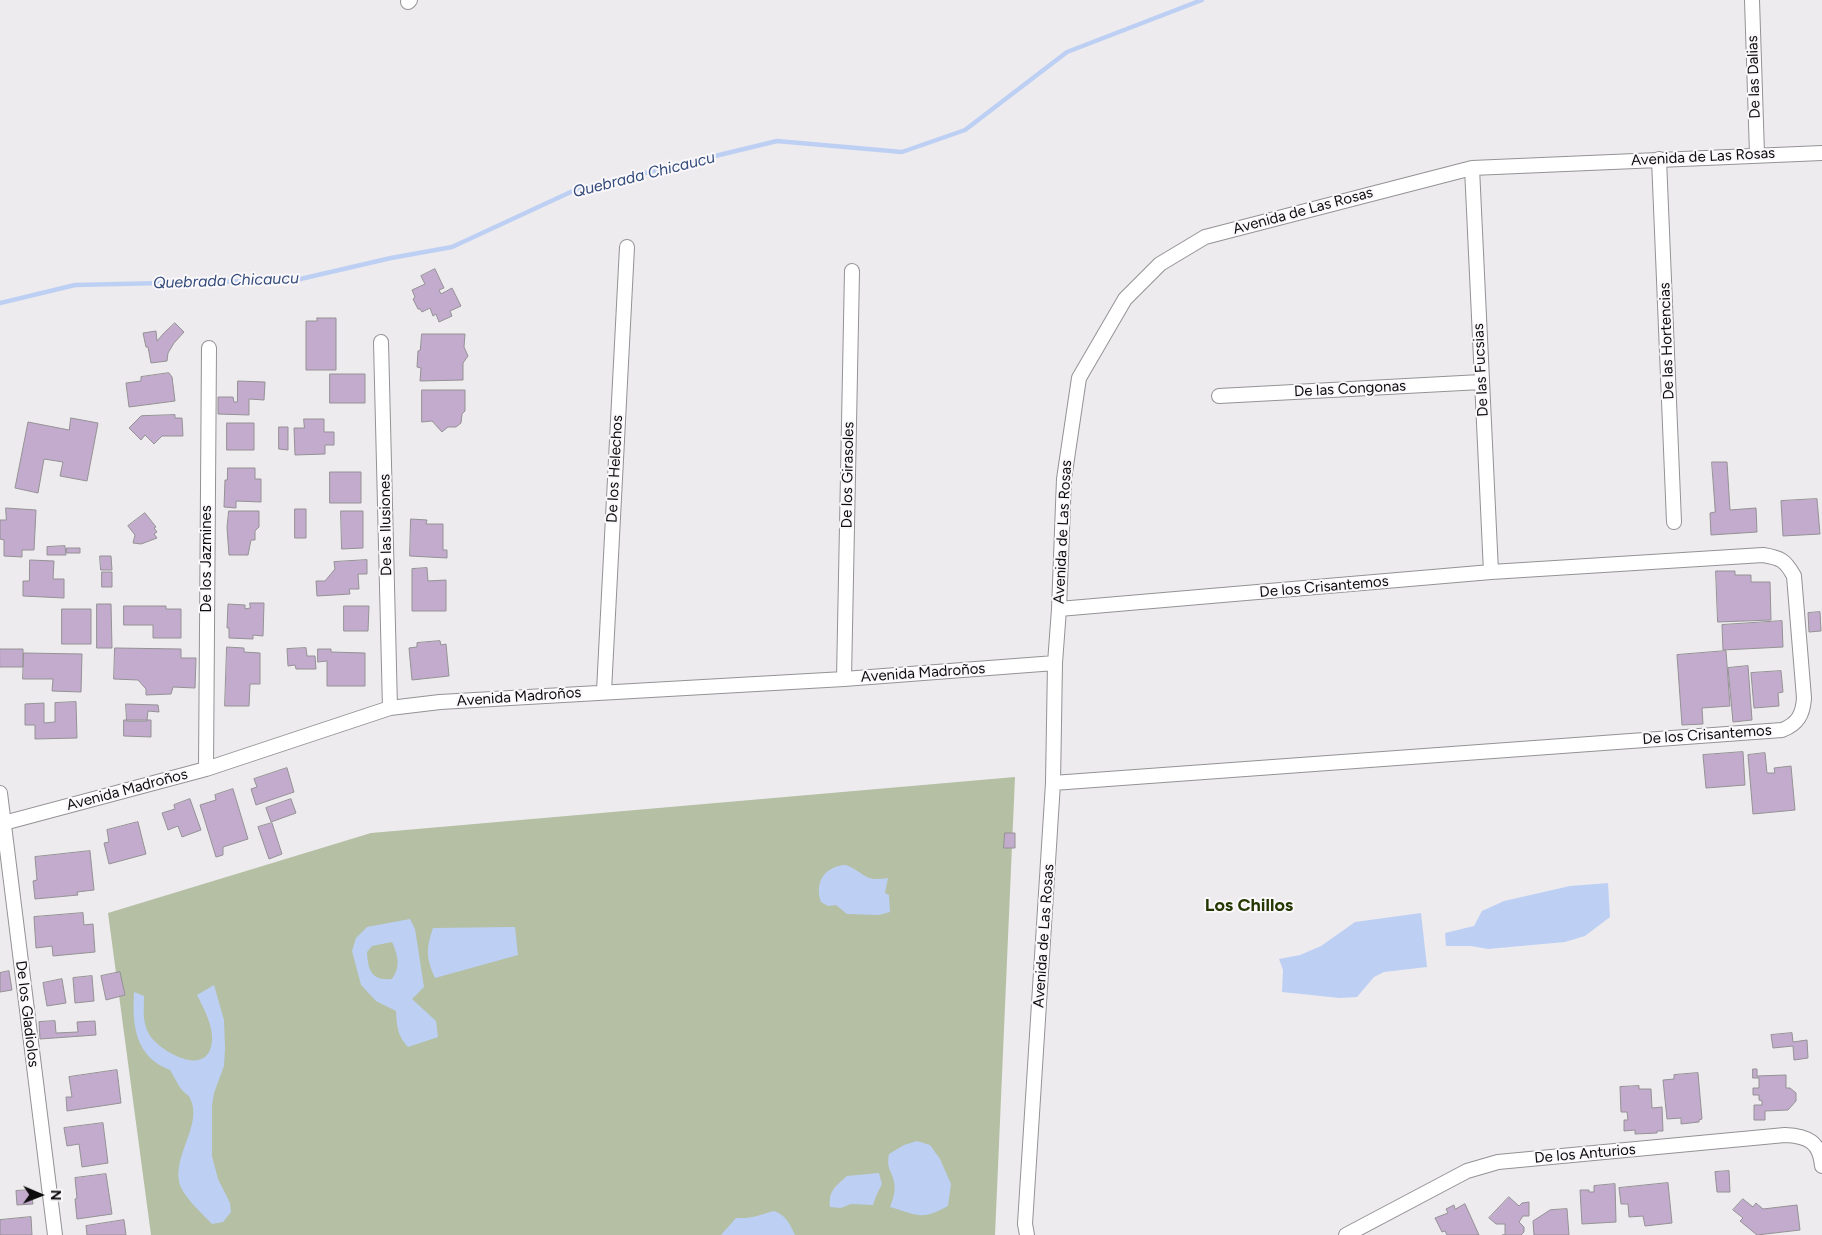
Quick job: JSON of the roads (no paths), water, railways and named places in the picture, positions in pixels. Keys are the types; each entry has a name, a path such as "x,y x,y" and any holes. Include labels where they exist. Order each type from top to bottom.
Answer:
{"street":[{"name":"De las Dalias","path":"1752,0 1757,154"},
{"name":"Avenida de Las Rosas","path":"1027,1235 1025,1224 1053,783 1055,663 1060,609 1064,479 1079,378 1125,299 1160,264 1205,237 1472,168 1757,154 1822,153"},
{"name":"De las Hortencias","path":"1659,159 1674,522"},
{"name":"De las Fucsias","path":"1472,168 1491,572"},
{"name":"De los Helechos","path":"604,691 627,247"},
{"name":"De los Girasoles","path":"844,679 852,271"},
{"name":"De las Ilusiones","path":"381,342 390,708"},
{"name":"De los Jazmines","path":"206,769 209,348"},
{"name":"De las Congonas","path":"1219,396 1481,382"},
{"name":"De los Crisantemos","path":"1053,783 1782,730 1797,722 1801,714 1804,698 1794,576 1788,566 1779,558 1763,555 1491,572 1060,609"},
{"name":"Avenida Madroños","path":"1,823 206,769 390,708 440,702 604,691 844,679 1055,663"},
{"name":"De los Gladiolos","path":"0,793 1,823 55,1235"},
{"name":"De los Anturios","path":"1346,1235 1467,1171 1498,1162 1785,1135 1804,1137 1812,1142 1818,1149 1822,1166"}],"water":[{"path":"846,865 869,878 888,878 885,893 889,895 890,912 879,915 847,914 836,905 828,906 821,902 819,888 823,876 832,868"},
{"path":"1608,883 1610,917 1585,936 1565,942 1488,949 1471,946 1446,946 1445,933 1474,926 1482,911 1504,901 1570,886"},
{"path":"1421,913 1427,967 1384,972 1374,977 1357,997 1340,998 1282,992 1283,970 1279,959 1300,955 1321,946 1355,922"},
{"path":"410,919 415,929 424,987 412,999 436,1021 438,1037 408,1047 404,1043 397,1026 396,1011 376,1001 361,985 352,951 356,938 367,927","holes":["392,942 397,956 397,970 392,979 379,978 370,969 367,952 372,946"]},
{"path":"515,927 518,955 435,978 428,953 433,928"},
{"path":"214,985 224,1020 225,1048 224,1066 214,1093 212,1105 212,1156 218,1179 230,1203 231,1212 223,1222 212,1224 188,1198 179,1181 180,1160 193,1118 190,1098 180,1088 170,1070 149,1057 143,1048 135,1028 134,992 144,996 145,1025 154,1040 160,1046 179,1057 197,1060 205,1057 210,1050 212,1036 209,1022 197,995"},
{"path":"917,1141 930,1145 940,1159 951,1184 948,1206 925,1215 890,1207 895,1189 889,1166 889,1154 904,1145"},
{"path":"879,1173 882,1184 873,1205 851,1204 841,1208 830,1207 832,1193 836,1186 847,1176"},
{"path":"774,1211 785,1217 795,1235 721,1235 736,1218 751,1217"}],"waterway":[{"name":"Quebrada Chicaucu","path":"0,303 75,285 296,280 391,258 452,247 575,190 777,141 902,152 965,130 1067,52 1202,0"}],"district":[{"name":"Los Chillos","path":"1249,906"}]}
